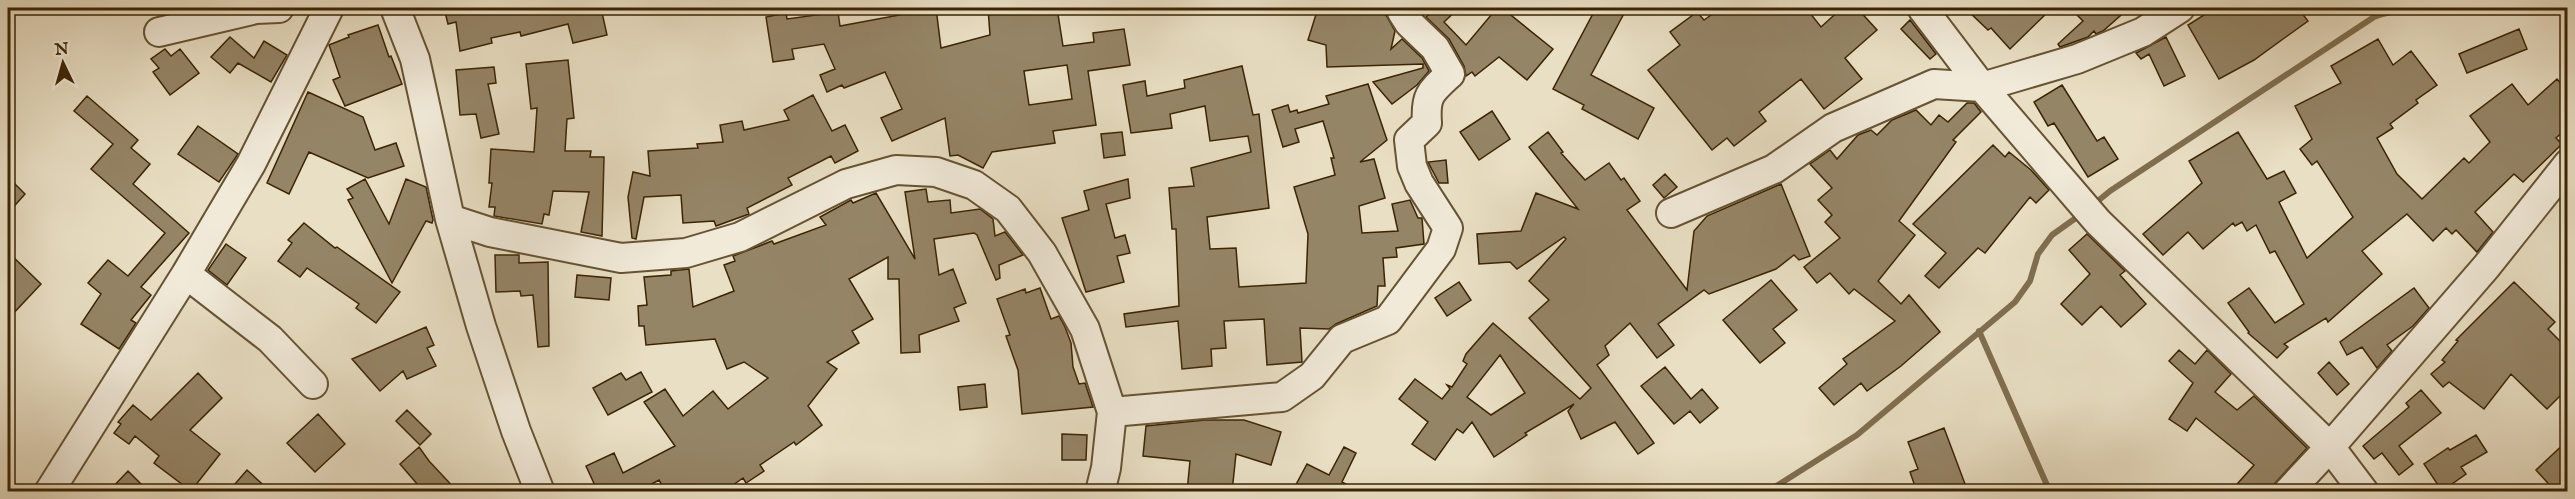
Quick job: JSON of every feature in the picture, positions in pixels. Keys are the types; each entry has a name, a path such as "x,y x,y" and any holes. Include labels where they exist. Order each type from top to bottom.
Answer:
{"street":[{"path":"159,32 256,9 279,8"},
{"path":"50,491 186,274 251,164 330,8"},
{"path":"395,8 415,59 450,219 481,326 516,431 540,492"},
{"path":"1922,8 1982,87 2098,222 2330,447 2364,492"},
{"path":"1671,213 1774,169 1833,128 1934,84 1982,87 2077,59 2143,32 2180,8"},
{"path":"1112,412 1282,397 1312,376 1342,339 1388,320 1429,266 1441,249 1448,228 1419,183 1412,166 1409,140 1427,123 1425,103 1435,87 1450,74 1435,48 1409,23 1402,12"},
{"path":"2288,492 2330,447 2486,267 2568,164"},
{"path":"450,219 490,232 621,258 686,253 740,237 846,184 896,170 936,172 974,185 1008,209 1042,253 1085,329 1112,412 1106,468 1100,492"},
{"path":"186,274 270,339 313,384"}],"building":[{"path":"444,8 601,8 607,35 573,43 568,24 521,36 520,32 491,38 492,43 460,51 456,22 448,24"},
{"path":"904,8 936,8 941,48 990,35 988,8 1057,8 1063,46 1094,42 1093,33 1124,29 1130,65 1088,71 1096,125 1053,131 1055,143 992,152 983,168 958,155 950,156 945,118 892,141 881,118 902,109 885,72 827,92 820,75 835,69 824,44 792,49 794,59 773,62 766,17 786,13 787,19 838,12 840,26 905,14","holes":["1067,65 1072,99 1029,105 1024,71"]},
{"path":"1318,8 1375,8 1374,12 1386,15 1395,31 1391,49 1402,39 1422,58 1429,71 1417,85 1392,104 1373,82 1423,68 1423,64 1327,67 1326,45 1308,40"},
{"path":"1436,8 1459,8 1444,22 1466,45 1497,8 1502,8 1553,49 1527,80 1499,57 1475,76 1472,72 1466,76 1464,66 1449,39 1426,17"},
{"path":"1596,8 1627,8 1591,75 1654,108 1638,139 1582,109 1584,105 1553,89"},
{"path":"1721,8 1806,8 1821,27 1842,8 1857,8 1877,30 1845,58 1862,79 1824,109 1801,79 1759,112 1766,121 1734,146 1727,138 1712,150 1648,70 1680,45 1670,32 1697,12 1704,20"},
{"path":"1965,8 2052,8 2010,49 1991,28 1988,30"},
{"path":"2070,8 2129,8 2103,31 2096,34 2094,31 2088,37 2060,47 2058,44 2083,21"},
{"path":"2215,8 2298,8 2308,21 2254,60 2219,79 2188,25"},
{"path":"1910,20 1936,54 1930,59 1901,29"},
{"path":"378,25 389,57 391,56 402,84 345,106 333,80 340,77 329,45 349,37 348,35"},
{"path":"2519,29 2527,49 2467,73 2459,54"},
{"path":"230,37 254,58 264,41 287,55 271,82 238,63 230,73 211,57"},
{"path":"2166,37 2185,76 2164,86 2149,54 2141,59 2136,53"},
{"path":"2378,39 2393,65 2411,51 2437,85 2416,100 2418,103 2390,124 2393,128 2377,138 2397,174 2422,199 2464,158 2469,163 2490,142 2470,116 2512,84 2528,105 2557,79 2568,91 2568,127 2556,138 2562,144 2523,182 2514,174 2475,212 2493,232 2477,252 2456,230 2452,234 2446,228 2433,241 2407,214 2362,251 2382,274 2328,322 2326,318 2284,344 2288,347 2277,358 2248,333 2228,303 2249,288 2275,323 2304,304 2275,251 2270,253 2256,225 2247,231 2242,222 2235,226 2233,223 2203,249 2188,232 2163,255 2143,234 2202,183 2189,161 2238,132 2267,179 2284,171 2296,193 2279,202 2307,258 2353,217 2317,161 2312,165 2300,149 2312,139 2295,106 2341,83 2331,66"},
{"path":"165,49 171,56 180,49 199,73 170,95 153,72 159,68 151,59"},
{"path":"568,60 574,118 567,119 565,151 591,151 590,157 604,157 602,236 581,232 589,192 553,191 549,215 544,214 542,224 494,216 495,207 489,207 492,183 489,183 491,149 534,152 537,108 531,109 526,64"},
{"path":"1242,66 1253,115 1259,114 1269,208 1207,217 1210,249 1236,248 1239,287 1306,283 1308,234 1294,187 1335,175 1331,158 1334,158 1323,121 1295,129 1299,142 1283,147 1272,110 1288,105 1290,112 1297,110 1298,113 1329,104 1326,96 1368,84 1387,140 1360,162 1374,159 1385,198 1359,206 1362,233 1398,231 1392,204 1410,200 1418,218 1422,218 1424,244 1396,248 1397,257 1383,258 1385,286 1378,286 1377,306 1329,329 1300,328 1302,362 1267,365 1264,319 1224,321 1226,348 1211,349 1212,366 1182,369 1178,321 1126,327 1124,314 1179,306 1176,229 1172,229 1169,188 1194,186 1191,168 1251,152 1248,136 1210,141 1205,106 1170,114 1172,128 1131,133 1123,85 1145,81 1147,96 1185,88 1184,80"},
{"path":"494,67 496,83 488,84 499,134 481,138 476,114 460,115 456,70"},
{"path":"2062,85 2097,141 2104,137 2118,159 2088,177 2054,123 2048,126 2034,102"},
{"path":"308,92 363,117 375,150 396,143 404,166 368,178 309,152 289,194 267,183"},
{"path":"813,95 832,131 845,125 858,151 835,163 831,156 788,178 792,185 747,208 749,214 716,226 714,221 683,223 681,195 644,197 636,239 632,238 628,197 633,172 650,176 648,151 698,148 697,144 723,142 720,125 742,121 744,130 789,120 784,110"},
{"path":"87,96 138,140 131,148 150,164 133,184 189,233 141,287 151,295 131,320 136,323 119,349 81,324 101,294 88,283 108,260 128,276 165,233 91,169 113,144 74,111"},
{"path":"1967,103 1974,103 1981,112 1953,140 1956,142 1899,221 1915,235 1878,281 1901,304 1909,295 1940,332 1901,366 1867,391 1861,383 1834,405 1819,388 1847,364 1843,359 1895,321 1854,289 1849,294 1830,273 1817,283 1804,267 1840,238 1825,222 1832,215 1818,200 1832,188 1810,164 1830,150 1837,159 1858,135 1871,130 1877,135 1892,120 1916,110 1931,125 1939,115 1948,122"},
{"path":"1492,111 1510,139 1479,160 1460,132"},
{"path":"198,126 238,154 219,182 178,154"},
{"path":"1122,132 1125,155 1104,158 1101,134"},
{"path":"1548,132 1563,152 1561,153 1585,180 1609,163 1621,180 1624,178 1640,201 1627,210 1687,290 1694,231 1707,216 1781,184 1810,256 1799,260 1794,255 1776,269 1709,294 1704,290 1658,324 1674,345 1657,358 1630,323 1605,346 1609,355 1597,365 1654,443 1638,454 1615,422 1581,439 1568,411 1574,404 1525,433 1527,435 1494,457 1472,422 1463,433 1457,429 1435,460 1412,444 1428,422 1399,399 1415,379 1442,399 1450,389 1447,385 1452,387 1467,364 1463,361 1466,354 1493,323 1580,399 1591,388 1529,318 1549,300 1529,281 1566,239 1564,237 1517,269 1510,262 1479,264 1477,234 1521,231 1536,193 1578,209 1529,147","holes":["1500,355 1525,393 1491,415 1467,397"]},
{"path":"1993,145 2005,157 2009,152 2031,170 2049,190 2036,203 2030,197 1985,253 1978,248 1939,288 1925,276 1946,253 1913,224"},
{"path":"1446,160 1448,183 1439,183 1428,162"},
{"path":"1665,174 1677,187 1664,198 1653,185"},
{"path":"8,177 25,194 8,213"},
{"path":"365,179 389,224 406,179 426,187 432,223 426,221 392,283 348,200 353,198 347,189"},
{"path":"1128,179 1130,198 1106,204 1115,238 1125,235 1130,253 1117,256 1124,282 1086,292 1062,218 1089,210 1084,191"},
{"path":"926,189 928,202 950,200 951,213 980,209 993,219 995,236 1005,232 1023,255 999,265 1000,278 996,280 977,235 974,233 934,239 939,275 953,269 966,303 954,308 959,321 919,335 920,352 901,353 899,279 888,279 888,257 849,279 873,319 852,331 859,343 827,362 837,369 808,406 822,425 796,445 794,442 760,465 764,471 746,483 743,478 723,492 666,492 659,480 637,492 598,492 586,466 614,453 623,473 675,446 644,402 665,389 683,416 713,391 728,409 768,378 744,362 727,369 715,339 646,345 644,326 639,326 638,306 647,305 644,277 671,275 671,271 689,269 693,307 734,291 724,265 735,261 733,256 772,241 774,244 826,225 820,217 851,200 853,203 876,193 915,259 905,192"},
{"path":"304,223 335,248 337,247 400,292 376,323 356,308 359,304 307,268 300,277 278,261 292,243 288,240"},
{"path":"2087,234 2125,271 2120,275 2146,304 2121,327 2101,306 2082,325 2061,304 2090,274 2069,250"},
{"path":"226,244 246,258 227,285 208,270"},
{"path":"8,252 41,284 8,319"},
{"path":"495,255 519,255 519,263 548,262 549,346 538,347 533,295 521,296 520,291 496,292"},
{"path":"577,275 611,278 609,300 575,297"},
{"path":"1771,280 1797,310 1773,329 1785,343 1760,363 1723,320"},
{"path":"1459,282 1471,300 1447,316 1435,298"},
{"path":"2514,282 2555,322 2548,329 2568,349 2568,388 2547,409 2511,374 2484,409 2449,382 2443,387 2431,374 2445,362 2442,360 2458,341 2456,340"},
{"path":"1040,288 1051,319 1059,316 1065,327 1071,343 1073,367 1079,384 1085,383 1093,407 1022,414 1018,370 1006,336 1010,335 997,299 1025,289 1026,293"},
{"path":"2414,288 2429,308 2413,326 2387,345 2392,351 2377,368 2362,347 2347,355 2340,342"},
{"path":"426,327 434,345 427,348 436,366 407,379 403,371 380,391 352,359"},
{"path":"2179,350 2195,364 2207,350 2231,374 2215,392 2237,410 2254,396 2307,448 2267,492 2230,492 2254,465 2196,418 2187,431 2169,419 2193,383 2169,361"},
{"path":"2329,362 2349,384 2337,395 2318,373"},
{"path":"1665,367 1691,399 1702,389 1718,408 1700,423 1690,411 1674,424 1641,386"},
{"path":"641,372 652,392 608,415 593,388 621,373 626,380"},
{"path":"198,373 222,398 190,430 220,454 191,491 154,463 159,456 135,436 129,444 114,433 121,424 118,422 133,405 151,420"},
{"path":"985,384 987,407 960,410 958,387"},
{"path":"2421,390 2441,413 2399,446 2413,464 2399,475 2382,453 2374,459 2363,446 2409,407 2406,403"},
{"path":"407,410 431,434 420,445 396,421"},
{"path":"318,414 345,444 315,472 287,443"},
{"path":"1205,420 1244,420 1281,432 1271,465 1236,454 1232,492 1187,492 1190,461 1143,456 1146,426"},
{"path":"1944,428 1968,492 1917,492 1910,472 1918,469 1908,442"},
{"path":"1062,434 1087,435 1086,460 1062,460"},
{"path":"2476,435 2487,452 2461,467 2466,474 2442,491 2424,464 2448,448 2450,450"},
{"path":"2568,440 2568,492 2556,492 2536,470"},
{"path":"419,447 458,492 424,492 400,464"},
{"path":"1344,447 1356,453 1342,482 1360,492 1292,492 1307,464 1329,475"},
{"path":"247,470 271,492 228,492"},
{"path":"128,471 149,492 108,492"}],"waterway":[{"path":"2093,205 2110,191 2374,17 2400,11 2481,8"},
{"path":"1767,492 1857,435 2015,302 2030,281 2038,254 2052,235 2080,215"},
{"path":"1979,331 2050,492"}]}
